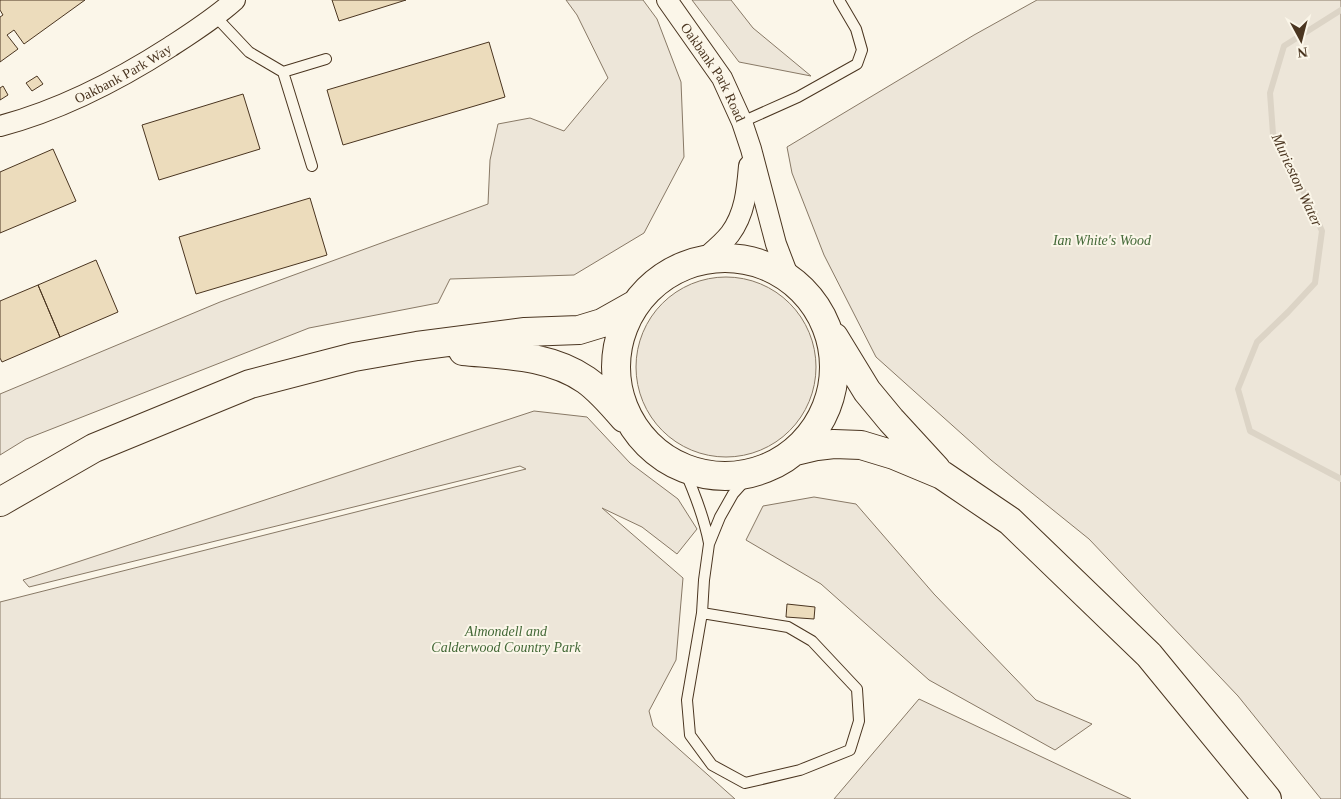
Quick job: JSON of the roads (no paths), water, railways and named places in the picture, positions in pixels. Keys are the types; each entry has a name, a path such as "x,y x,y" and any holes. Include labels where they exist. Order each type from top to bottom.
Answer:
{"main road":[{"path":"634,430 620,400 615,368 619,335 634,305 653,284 677,268 704,259 734,258 763,264 789,278 811,299 867,390 891,420 942,475"},
{"path":"0,502 94,448 250,384 354,357 417,346 525,332 579,330 602,323 634,305"},
{"path":"417,346 524,357 565,368 586,380 606,397 656,454 684,469 717,477 751,474 775,465 796,451 818,425 832,393 835,359 827,325"},
{"path":"796,451 834,444 861,446 894,455 942,475 1010,521 1149,655 1267,799"}],"street":[{"name":"Oakbank Park Way","path":"0,126 29,118 87,95 140,66 216,17 235,0"},
{"name":"Oakbank Park Road","path":"667,0 722,78 742,122 751,149 769,221 789,278"},
{"name":"Oakbank Park Road","path":"704,259 729,235 739,221 746,196 751,149"}],"lane":[{"path":"742,122 798,97 857,64 862,50 856,29 839,0"},
{"path":"216,17 249,52 283,72 312,166"},
{"path":"283,72 326,59"},
{"path":"684,469 704,519 709,544"},
{"path":"702,613 788,627 812,641 857,689 859,721 850,750 800,770 745,783 712,765 690,735 687,700 702,613 709,544 720,517 733,494 751,474"}],"waterway":[{"name":"Murieston Water","path":"1341,10 1284,46 1270,93 1273,134 1322,231 1315,283 1257,342 1238,389 1250,431 1341,479"}],"park label":[{"name":"Ian White's Wood","path":"1102,240"},
{"name":"Almondell and Calderwood Country Park","path":"506,640"}]}
